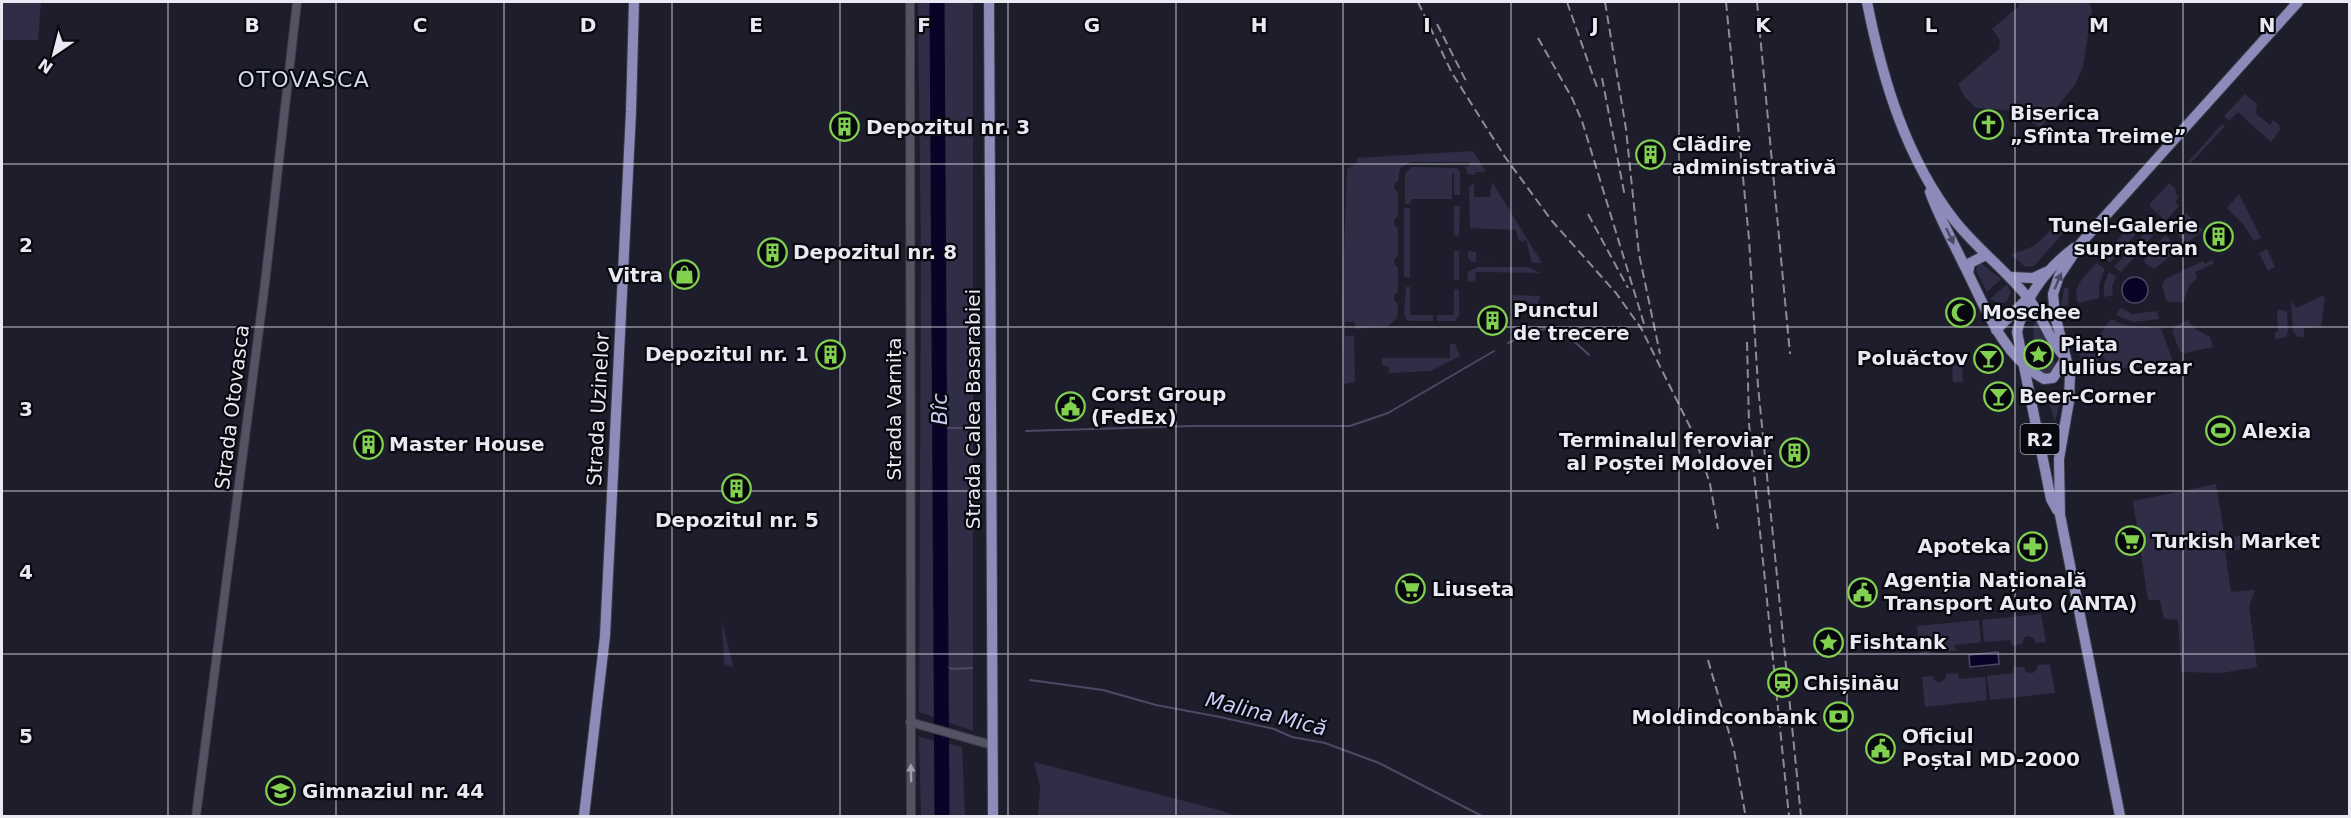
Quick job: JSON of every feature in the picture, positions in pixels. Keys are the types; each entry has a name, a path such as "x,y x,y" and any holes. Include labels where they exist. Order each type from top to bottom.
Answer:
{"main road":[{"name":"Strada Uzinelor","path":"584,816 605,636 631,112 634,2"},
{"name":"Strada Calea Basarabiei","path":"989,2 993,816"},
{"name":"R2","path":"1867,2 1874,37 1890,90 1900,120 1928,182 1934,203 1996,330 2021,362 2034,405 2051,499 2060,515"},
{"path":"2028,298 2017,332 2021,362 2039,376 2048,379 2057,374 2066,358 2055,315 2053,294 2060,276 2081,243 2298,2"},
{"name":"R2","path":"1928,182 1953,219 2028,298 2044,321 2053,343 2066,358 2071,386 2059,459 2060,515 2120,816"},
{"path":"1996,330 2028,298 2057,261 2081,243"},
{"path":"1968,273 1970,263 1986,255"},
{"path":"2009,276 2032,278 2048,271"}],"street":[{"name":"Strada Otovasca","path":"196,816 265,283 297,2"},
{"name":"Strada Varnița","path":"910,2 914,723 911,816"},
{"path":"914,723 992,745"}],"shaded area":[{"path":"2,2 41,2 38,40 2,40"},
{"path":"918,2 973,2 973,731 919,712 921,261"},
{"path":"2019,2 2089,2 2092,10 2083,66 2075,85 2040,128 2017,111 1976,108 1964,96 1958,84 1999,49 2000,40 1992,29 2019,6"},
{"path":"2245,94 2257,104 2256,114 2270,125 2273,120 2279,125 2280,130 2271,142 2238,112 2229,121 2224,116"},
{"path":"2222,124 2225,126 2190,164 2188,162"},
{"path":"1473,151 1486,172 1468,174 1465,167 1470,166 1469,162 1411,162 1400,168 1398,181 1394,184 1394,189 1398,192 1398,216 1394,220 1394,225 1398,229 1398,256 1394,259 1394,264 1398,268 1398,292 1394,295 1394,300 1398,304 1397,318 1388,326 1355,329 1355,322 1345,322 1345,336 1354,336 1355,382 1344,384 1342,307 1347,169 1356,164 1357,158"},
{"path":"1412,167 1457,168 1460,172 1460,195 1454,195 1454,174 1452,173 1452,199 1411,199 1410,204 1405,204 1405,173"},
{"path":"1474,182 1474,197 1490,197 1492,182 1542,263 1532,263 1526,240 1522,242 1518,239 1516,230 1470,228 1469,188"},
{"path":"2169,183 2176,189 2175,192 2179,197 2175,202 2179,206 2165,222 2158,213 2167,200 2157,213 2149,205"},
{"path":"2239,194 2261,238 2254,241 2243,224 2227,208"},
{"path":"1454,206 1460,206 1459,236 1454,235"},
{"path":"1404,208 1410,208 1410,278 1404,276"},
{"path":"2186,213 2203,230 2187,243 2172,228"},
{"path":"2066,221 2073,222 2034,266 2026,267 2011,255 2034,246 2056,225"},
{"path":"2153,224 2159,229 2121,272 2114,267"},
{"path":"2131,225 2135,229 2135,235 2110,263 2103,256"},
{"path":"2165,235 2179,249 2154,269 2144,260"},
{"path":"2267,249 2275,267 2268,271 2259,253"},
{"path":"1454,251 1459,251 1459,280 1454,280"},
{"path":"1468,251 1476,252 1476,262 1512,263 1472,262 1468,258"},
{"path":"2212,260 2214,263 2195,272 2197,278 2189,286 2183,303 2166,301 2162,285 2165,279 2203,261 2205,264"},
{"path":"2097,263 2105,269 2099,284 2099,298 2078,303 2076,291 2078,286"},
{"path":"1978,264 1982,264 2001,279 1987,292 1976,270"},
{"path":"1478,267 1529,267 1540,273 1476,272 1475,282 1467,281 1468,272"},
{"path":"2109,272 2116,277 2112,287 2113,295 2104,297 2104,285"},
{"path":"2135,277 2144,281 2148,290 2144,299 2135,303 2126,299 2122,290 2126,281"},
{"path":"2007,284 2011,293 2007,301 2001,304 1990,299"},
{"path":"1406,287 1410,287 1410,315 1433,315 1433,321 1406,319 1404,314"},
{"path":"2064,287 2069,289 2068,305 2061,307"},
{"path":"1454,289 1459,290 1459,315 1455,321 1437,321 1437,315 1454,315"},
{"path":"1512,295 1540,296 1538,304 1530,305 1525,300 1513,300"},
{"path":"2322,296 2325,297 2321,327 2304,328 2304,337 2298,337 2293,331 2291,300 2296,308"},
{"path":"2121,308 2132,314 2157,311 2159,319 2133,322 2116,315"},
{"path":"2277,310 2287,312 2288,331 2286,337 2275,339 2275,332 2278,332"},
{"path":"2036,318 2056,365 2049,376 2041,371 2033,338"},
{"path":"2111,319 2125,325 2161,329 2173,361 2128,368 2112,366 2105,360 2095,341"},
{"path":"2188,320 2195,329 2210,337 2213,347 2180,352 2172,331 2175,326"},
{"path":"1450,344 1455,344 1460,356 1431,371 1389,373 1389,367 1382,365 1382,358 1450,358"},
{"path":"2093,350 2107,377 2092,373 2083,364 2079,354"},
{"path":"1962,364 1963,382 1953,382 1952,365"},
{"path":"2054,389 2060,392 2061,397 2055,422 2046,393"},
{"path":"2216,484 2225,538 2251,534 2252,548 2225,551 2231,592 2255,590 2249,606 2257,667 2221,673 2181,672 2178,620 2164,619 2160,600 2148,600 2133,501"},
{"path":"2041,614 2046,642 2036,643 2029,636 2024,638 2022,644 2012,646 2010,640 1984,642 1982,620"},
{"path":"1979,620 1981,642 1955,645 1956,651 1944,652 1942,647 1935,646 1930,653 1920,655 1917,626"},
{"path":"722,622 733,665 732,667 724,664"},
{"path":"1998,652 1999,664 1970,667 1969,655"},
{"path":"2050,664 2055,693 1990,700 1987,676 2013,673 2013,667 2024,667 2026,672 2033,673 2038,665"},
{"path":"1958,673 1959,679 1985,677 1987,700 1925,707 1922,677 1933,676 1934,680 1940,683 1946,678 1946,674"},
{"path":"919,737 962,747 965,816 921,816"},
{"path":"1034,762 1236,816 1038,816 1040,786"}],"waterway":[{"name":"Bîc","path":"937,2 942,816"},
{"path":"1508,343 1543,329 1551,329 1567,336 1589,355"},
{"path":"1026,431 1192,426 1350,426 1388,413 1494,351"},
{"path":"939,428 968,428"},
{"name":"Malina Mică","path":"941,664 952,669 972,668"},
{"name":"Malina Mică","path":"1030,680 1103,690 1156,705 1274,729 1292,737 1325,743 1379,763 1482,816"}],"railway":[{"path":"1418,2 1452,73 1505,157 1552,221 1616,293 1641,328 1695,437 1710,484 1718,529"},
{"path":"1567,2 1598,90"},
{"path":"1605,2 1626,129 1639,254 1660,354"},
{"path":"1726,2 1749,239 1758,386 1801,816"},
{"path":"1757,2 1790,354"},
{"path":"1437,24 1467,83"},
{"path":"1538,38 1572,98 1582,121 1645,327"},
{"path":"1602,78 1625,197"},
{"path":"1588,214 1628,288"},
{"path":"1747,342 1749,424 1789,816"},
{"path":"1708,660 1734,750 1745,813"}],"place":[{"name":"Biserica „Sfînta Treime”","path":"1989,125"},
{"name":"Depozitul nr. 3","path":"845,127"},
{"name":"Clădire administrativă","path":"1651,155"},
{"name":"Tunel-Galerie suprateran","path":"2219,236"},
{"name":"Depozitul nr. 8","path":"772,252"},
{"name":"Vitra","path":"684,275"},
{"name":"Moschee","path":"1961,312"},
{"name":"Punctul de trecere","path":"1492,321"},
{"name":"Depozitul nr. 1","path":"830,354"},
{"name":"Piața Iulius Cezar","path":"2039,355"},
{"name":"Poluăctov","path":"1989,358"},
{"name":"Beer-Corner","path":"1998,396"},
{"name":"Corst Group (FedEx)","path":"1070,406"},
{"name":"Alexia","path":"2221,431"},
{"name":"Master House","path":"368,444"},
{"name":"Terminalul feroviar al Poștei Moldovei","path":"1794,452"},
{"name":"Depozitul nr. 5","path":"737,489"},
{"name":"Turkish Market","path":"2131,541"},
{"name":"Apoteka","path":"2032,546"},
{"name":"Liuseta","path":"1411,589"},
{"name":"Agenția Națională Transport Auto (ANTA)","path":"1863,592"},
{"name":"Fishtank","path":"1828,642"},
{"name":"Chișinău","path":"1782,683"},
{"name":"Moldindconbank","path":"1838,717"},
{"name":"Oficiul Poștal MD-2000","path":"1881,748"},
{"name":"Gimnaziul nr. 44","path":"281,791"}],"district":[{"name":"OTOVASCA","path":"304,79"}]}
